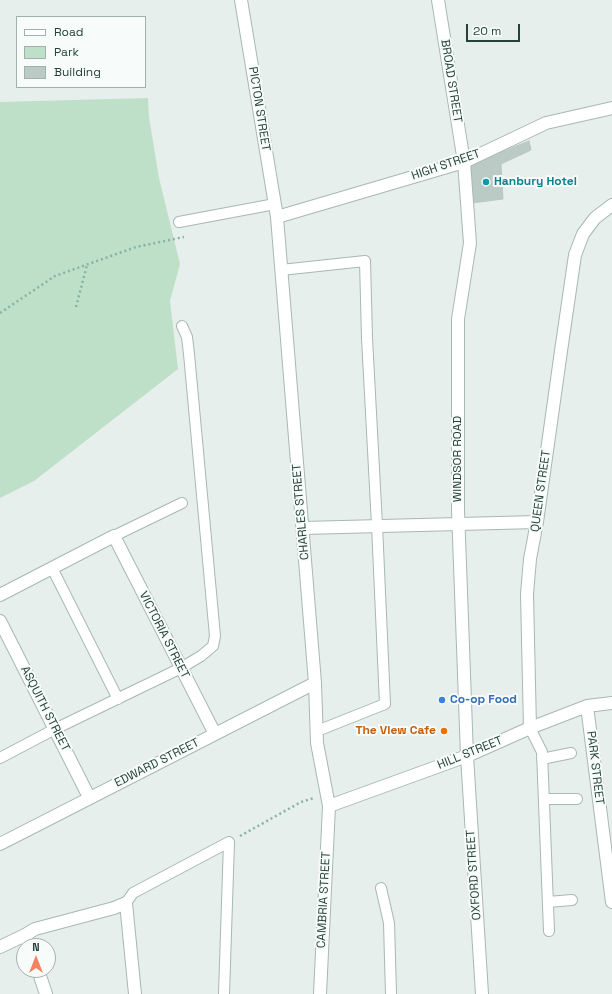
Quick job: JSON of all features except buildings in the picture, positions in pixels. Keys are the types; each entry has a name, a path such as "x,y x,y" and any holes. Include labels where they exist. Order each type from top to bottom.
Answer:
{"street":[{"name":"PICTON STREET","path":"241,0 277,217"},
{"name":"BROAD STREET","path":"438,0 464,162"},
{"name":"HIGH STREET","path":"277,217 464,162 546,123 612,108"},
{"name":"WINDSOR ROAD","path":"464,162 470,243 458,319 458,524 467,756"},
{"name":"QUEEN STREET","path":"530,728 528,594 530,559 537,522 575,255 584,234 595,218 612,204"},
{"name":"CHARLES STREET","path":"277,217 316,683 317,743 328,801"},
{"path":"303,528 537,522"},
{"path":"0,595 114,536"},
{"name":"VICTORIA STREET","path":"114,536 214,734"},
{"name":"ASQUITH STREET","path":"0,620 89,797"},
{"name":"EDWARD STREET","path":"0,844 89,797 316,683"},
{"name":"HILL STREET","path":"328,801 467,756 530,728 587,706 612,703"},
{"name":"PARK STREET","path":"587,706 612,902"},
{"name":"OXFORD STREET","path":"467,756 482,994"},
{"name":"CAMBRIA STREET","path":"320,994 328,801"},
{"path":"28,938 35,929 114,908 126,903 135,994"},
{"path":"0,948 16,943"},
{"path":"41,978 46,994"}],"lane":[{"path":"179,222 275,204"},
{"path":"281,270 365,261 367,338 378,525 385,704 317,730"},
{"path":"0,758 55,729 181,668 201,656 213,646 215,636 189,354 187,337 182,326"},
{"path":"114,536 182,503"},
{"path":"52,568 118,699"},
{"path":"530,728 542,752 549,931"},
{"path":"542,759 572,752"},
{"path":"544,799 577,799"},
{"path":"126,903 133,893 229,842 224,994"},
{"path":"381,888 388,923 391,994"},
{"path":"548,902 572,900"}],"path":[{"path":"0,313 55,276 136,247 191,236"},
{"path":"76,308 87,264"},
{"path":"229,842 301,802 328,801"}],"green space":[{"path":"148,98 149,117 159,178 180,264 170,301 178,369 34,481 0,498 0,102"}],"place":[{"name":"Hanbury Hotel","path":"486,182"},
{"name":"Co-op Food","path":"442,700"},
{"name":"The View Cafe","path":"444,731"}]}
